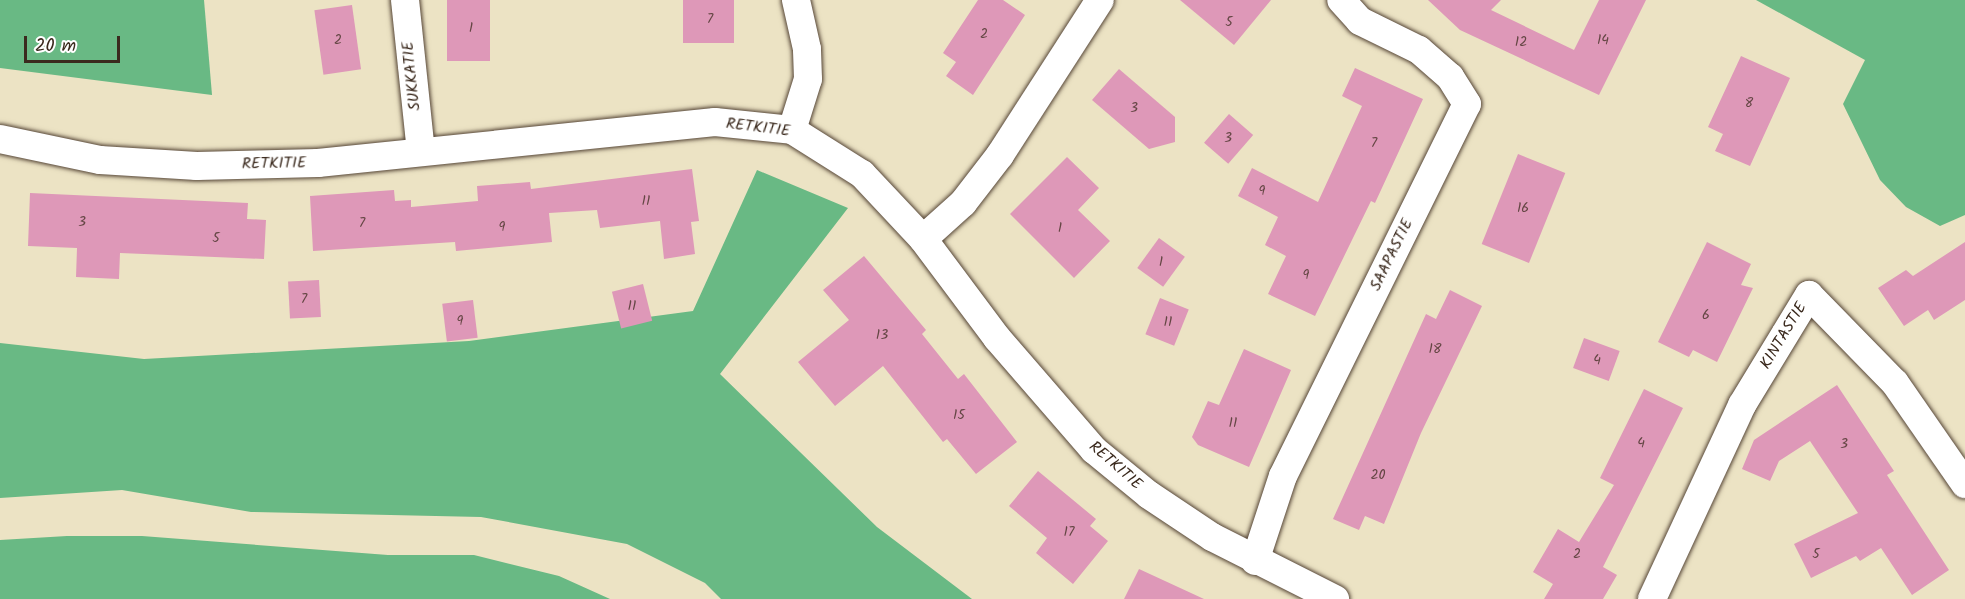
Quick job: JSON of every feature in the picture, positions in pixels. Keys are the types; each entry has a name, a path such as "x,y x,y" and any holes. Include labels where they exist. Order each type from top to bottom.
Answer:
{"street":[{"name":"SUKKATIE","path":"405,0 421,152"},
{"path":"792,130 808,79 807,49 796,0"},
{"path":"923,239 963,203 1000,155 1100,0"},
{"name":"SAAPASTIE","path":"1255,561 1283,476 1467,104 1450,77 1419,50 1360,21 1341,0"},
{"name":"RETKITIE","path":"0,139 100,160 196,166 318,163 715,123 792,130 862,174 923,239 997,338 1094,450 1149,495 1255,561 1335,599"},
{"name":"KINTASTIE","path":"1652,599 1742,405 1809,296 1894,383 1965,484"}],"green space":[{"path":"0,0 204,0 212,95 0,68"},
{"path":"1756,0 1965,0 1965,215 1940,226 1906,207 1880,180 1843,104 1865,60"},
{"path":"757,170 848,208 720,374 877,527 972,599 721,599 705,583 627,544 481,517 251,512 122,490 0,498 0,343 144,359 469,341 693,311"},
{"path":"67,536 142,536 388,555 474,555 559,576 610,599 0,599 0,540"}],"building":[{"path":"447,0 490,0 490,61 447,61"},
{"path":"683,0 734,0 734,43 683,43"},
{"path":"978,0 1003,0 1025,15 973,95 946,76 956,62 943,53"},
{"path":"1180,0 1271,0 1234,45"},
{"path":"1428,0 1501,0 1491,10 1574,50 1599,0 1646,0 1599,95 1460,30"},
{"path":"352,5 361,69 323,75 314,10"},
{"path":"1741,56 1790,78 1750,166 1715,151 1723,134 1708,127"},
{"path":"1355,68 1423,99 1375,203 1371,201 1315,316 1268,294 1286,256 1265,245 1278,217 1238,196 1252,168 1318,202 1362,106 1342,96"},
{"path":"1119,69 1175,117 1175,142 1149,149 1092,100"},
{"path":"1229,114 1253,135 1228,164 1204,143"},
{"path":"1518,154 1565,173 1529,263 1482,244"},
{"path":"1067,157 1099,188 1078,210 1110,241 1074,278 1010,214"},
{"path":"692,169 699,221 691,222 695,254 664,259 660,221 600,228 597,210 549,213 552,242 456,251 455,242 313,251 310,196 394,190 395,201 411,200 411,207 478,201 477,186 530,182 531,189"},
{"path":"30,193 248,203 247,219 266,220 264,259 120,253 119,279 76,277 77,248 28,246"},
{"path":"1159,238 1185,257 1163,287 1137,268"},
{"path":"1707,242 1751,264 1741,285 1753,288 1717,362 1693,350 1689,357 1658,342"},
{"path":"1965,242 1965,300 1934,320 1928,310 1904,326 1878,288 1906,270 1913,276"},
{"path":"864,256 926,330 922,334 958,379 964,374 1017,442 976,474 947,439 943,442 883,366 835,406 798,362 849,320 823,290"},
{"path":"319,280 321,317 290,319 288,282"},
{"path":"643,284 652,321 621,329 612,292"},
{"path":"1450,290 1482,306 1421,433 1384,524 1365,516 1359,530 1333,519 1426,314 1436,319"},
{"path":"1160,298 1189,310 1174,346 1145,334"},
{"path":"473,300 478,338 447,341 442,304"},
{"path":"1584,338 1620,351 1609,381 1573,368"},
{"path":"1244,349 1291,370 1249,467 1198,445 1192,437 1208,401 1219,405"},
{"path":"1837,385 1894,471 1887,475 1949,570 1912,595 1881,548 1860,561 1856,556 1811,578 1794,544 1858,513 1810,441 1779,461 1770,481 1742,469 1754,440"},
{"path":"1644,389 1683,408 1603,567 1617,575 1603,599 1544,599 1553,584 1533,572 1558,529 1579,542 1614,485 1600,478"},
{"path":"1038,471 1096,519 1090,526 1108,541 1073,584 1036,553 1047,538 1009,506"},
{"path":"1139,569 1204,599 1124,599"}]}
